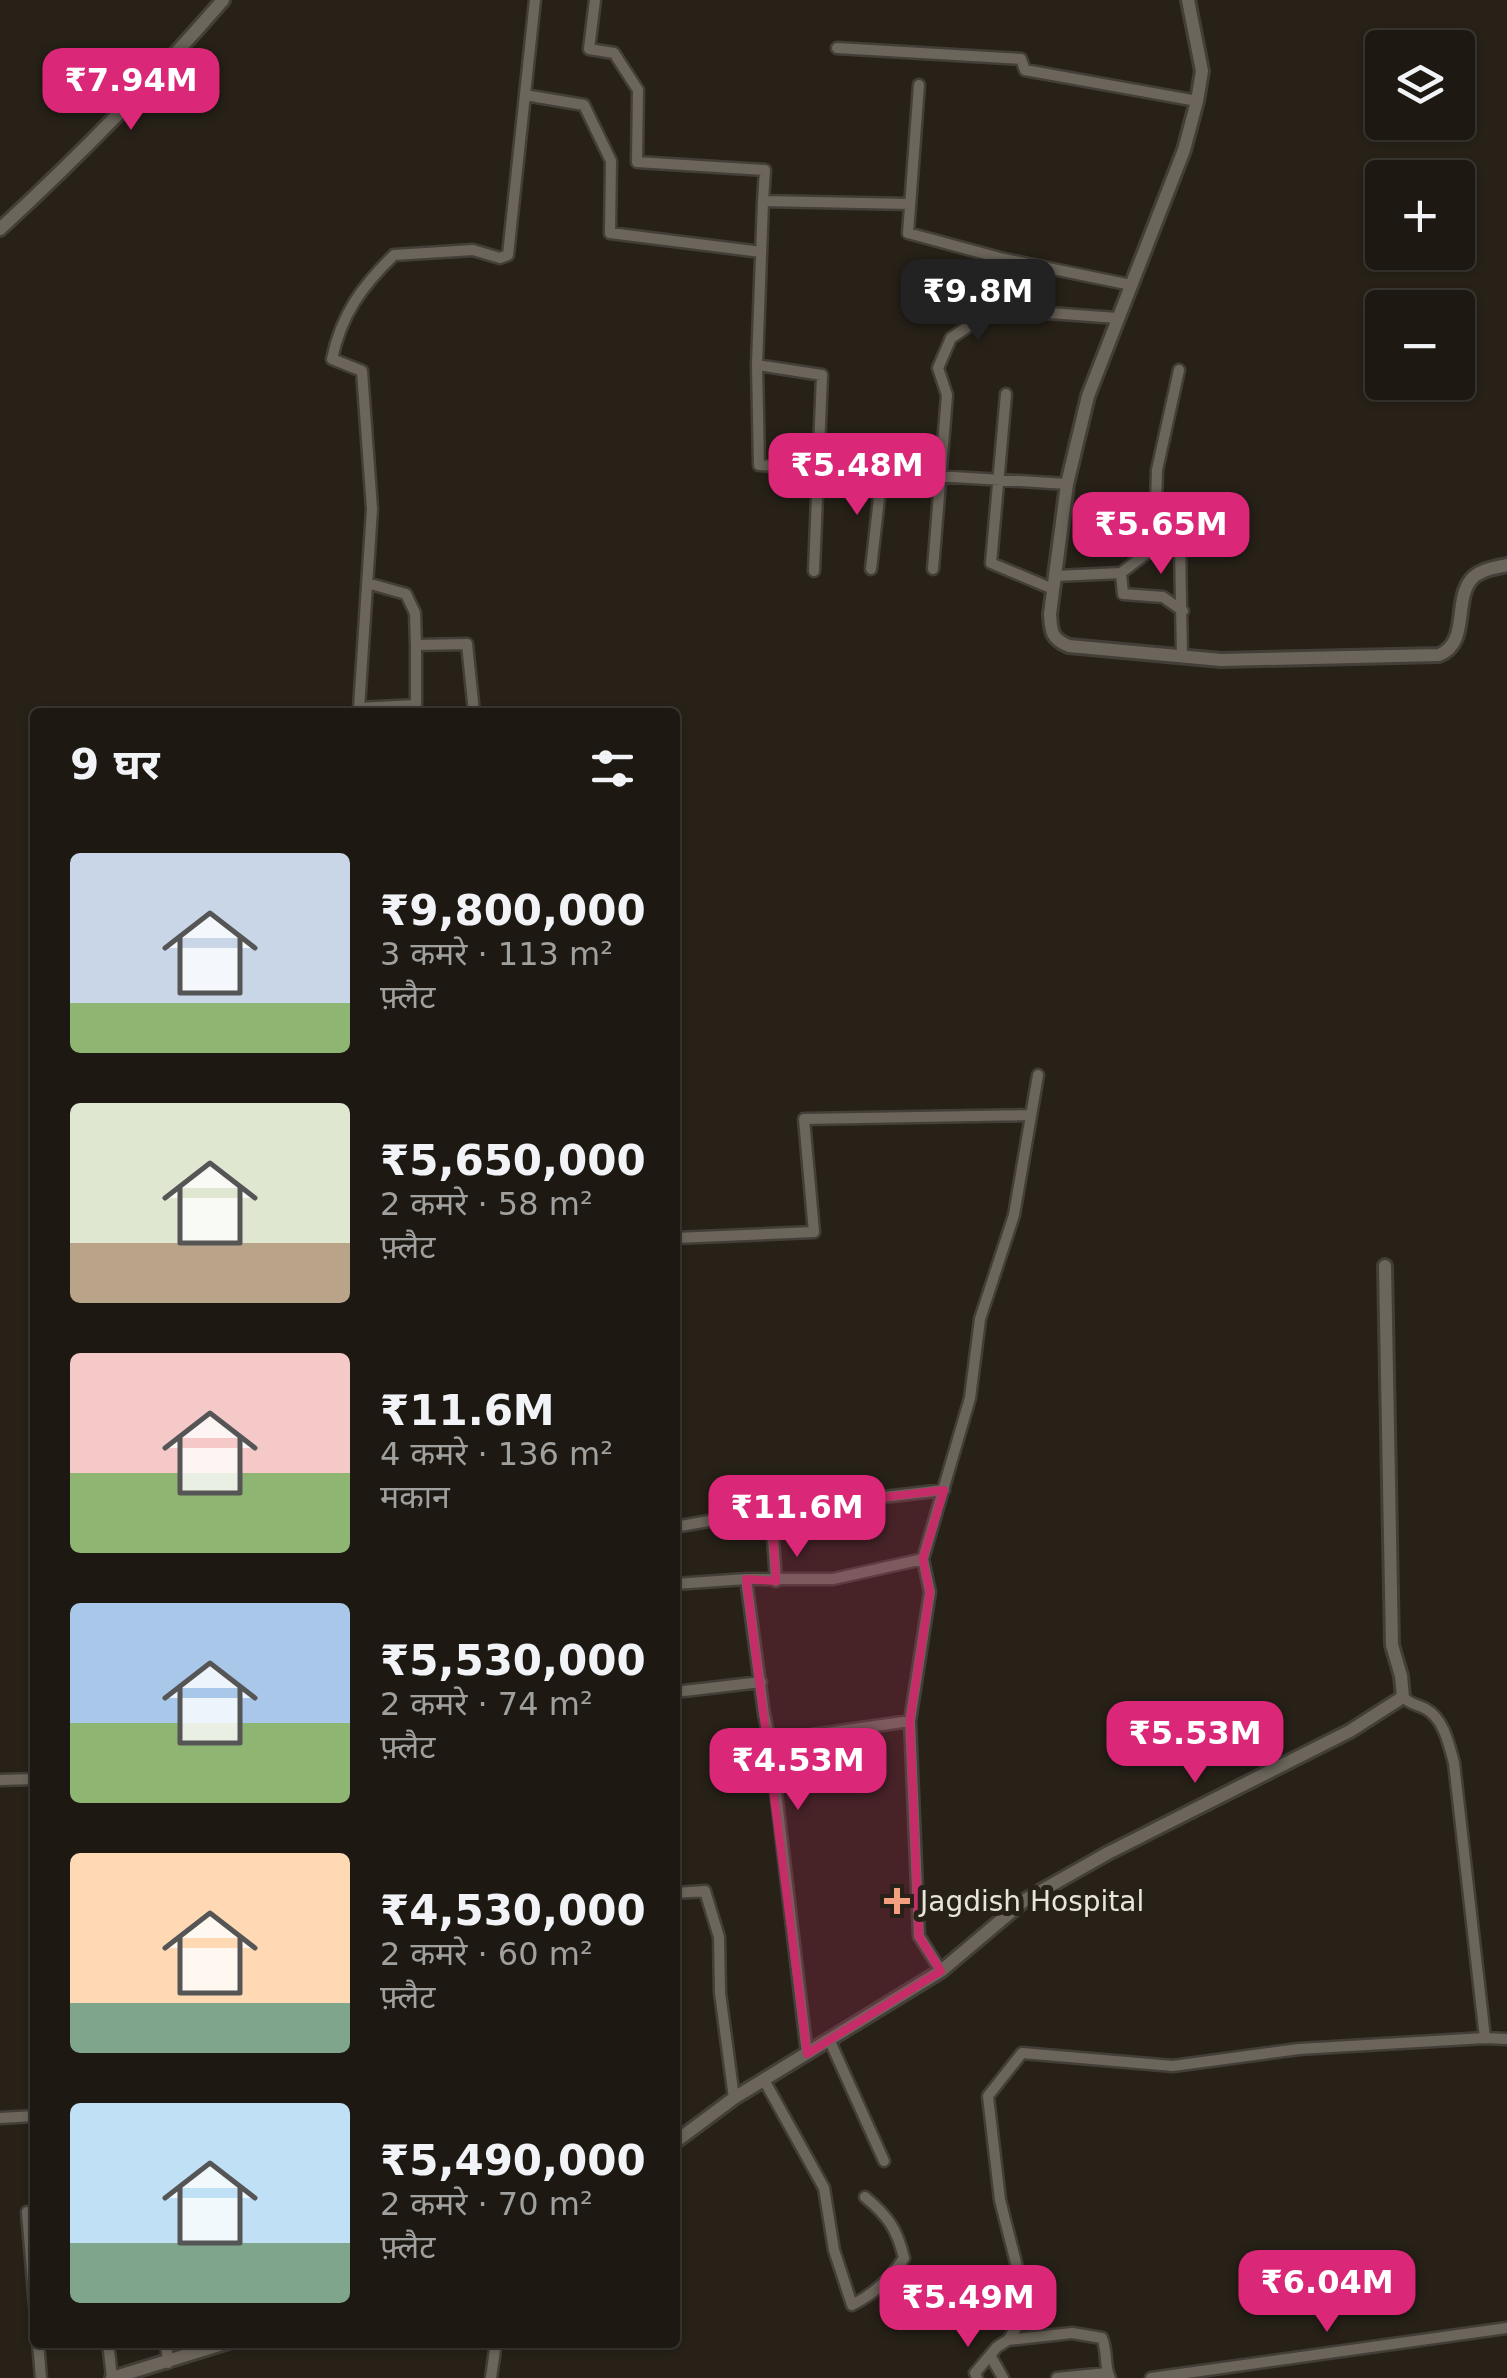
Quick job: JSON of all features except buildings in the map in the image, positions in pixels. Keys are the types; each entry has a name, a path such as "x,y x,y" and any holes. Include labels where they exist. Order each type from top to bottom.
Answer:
{"street":[{"path":"0,229 96,141 224,0"},
{"path":"367,583 406,594 415,613 416,704 359,708 367,583 372,509 362,372 332,359 337,333 362,287 394,255 473,250 500,258 508,254 535,0"},
{"path":"596,0 589,49 614,53 638,90 637,162 764,170 757,365 759,465 1066,484"},
{"path":"1188,0 1202,71 1196,102 1184,150 1088,396 1066,484 1050,614 1052,634 1056,641 1068,646 1221,660 1439,655 1456,641 1469,582 1484,570 1507,565"},
{"path":"837,48 1021,59 1025,70 1196,102"},
{"path":"920,86 908,233 1004,259 1131,284"},
{"path":"525,95 584,105 611,161 610,233 761,252"},
{"path":"762,201 910,204"},
{"path":"933,569 947,395 938,368 951,338 994,309 1117,318"},
{"path":"757,365 822,375 814,571"},
{"path":"1179,370 1158,470 1154,542 1180,549 1182,657"},
{"path":"1006,394 991,563 1054,582 1121,574 1160,543"},
{"path":"872,568 882,472"},
{"path":"1121,574 1124,594 1163,597 1182,611"},
{"path":"416,645 467,644 474,708"},
{"path":"941,1971 918,1936 910,1721 930,1592 923,1559 970,1398 980,1319 1014,1215 1038,1075"},
{"path":"680,1238 814,1232 804,1119 1030,1115"},
{"path":"1384,1266 1392,1645 1402,1676 1403,1697 1409,1704 1430,1711 1445,1733 1454,1763 1485,2038"},
{"path":"680,1527 771,1510 944,1490"},
{"path":"771,1510 776,1581"},
{"path":"680,1584 833,1579 923,1559"},
{"path":"746,1579 770,1741 807,2054"},
{"path":"680,1691 761,1682"},
{"path":"680,2138 734,2098 941,1971 1025,1900 1108,1852 1350,1731 1403,1697"},
{"path":"770,1741 910,1721"},
{"path":"0,1780 30,1779"},
{"path":"680,1892 705,1891 719,1937 720,1993 734,2098"},
{"path":"829,2039 884,2161"},
{"path":"978,2378 975,2372 1008,2340 1028,2310 1000,2200 988,2096 1022,2053 1172,2066 1299,2049 1507,2040"},
{"path":"764,2080 824,2188 834,2250 852,2305 891,2278 904,2258 898,2232 888,2216 866,2198"},
{"path":"0,2118 30,2116"},
{"path":"27,2212 30,2247"},
{"path":"1152,2378 1507,2328"},
{"path":"1008,2340 1072,2333 1102,2338 1108,2352 1108,2375 1057,2378"},
{"path":"39,2348 42,2378"},
{"path":"109,2348 112,2378 211,2348"},
{"path":"167,2348 168,2362"},
{"path":"491,2378 495,2348"},
{"path":"990,2355 1002,2378"}],"highlighted area":[{"path":"944,1490 923,1559 930,1592 910,1721 919,1936 941,1971 807,2054 746,1579 776,1581 771,1510"}],"place":[{"name":"Jagdish Hospital","path":"897,1901"}]}
